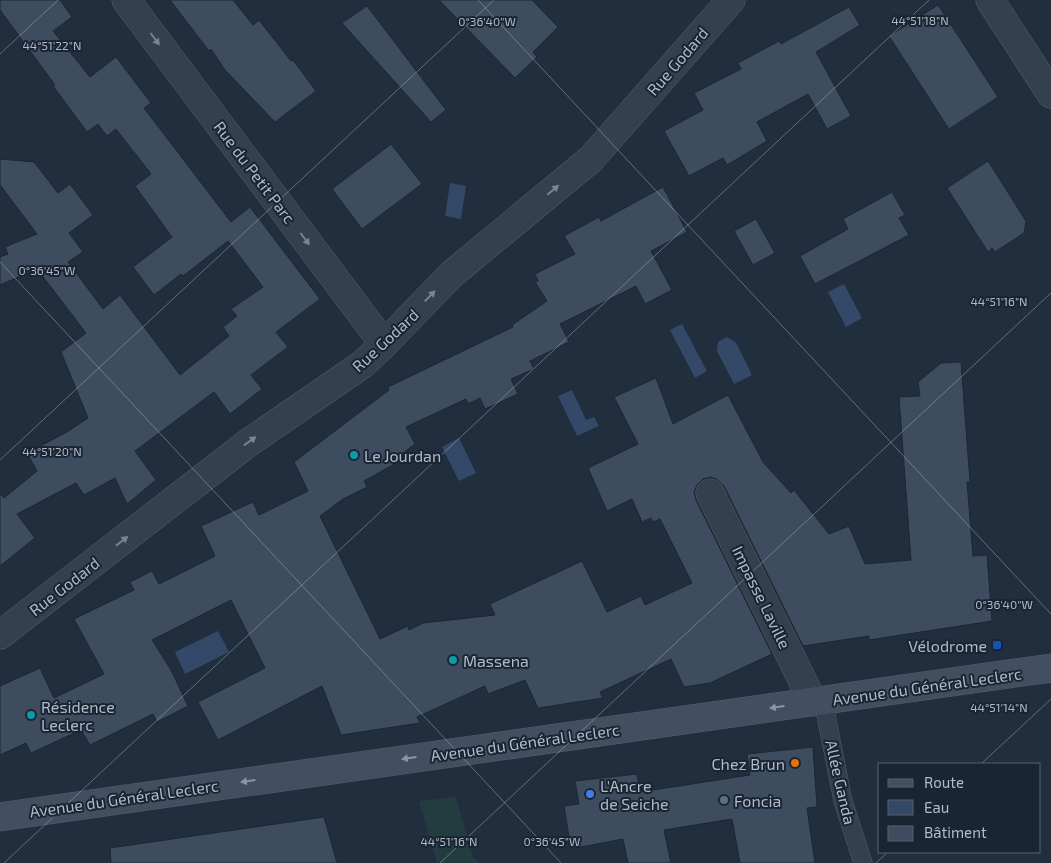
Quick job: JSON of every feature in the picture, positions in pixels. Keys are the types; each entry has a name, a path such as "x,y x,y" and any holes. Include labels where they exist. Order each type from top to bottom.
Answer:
{"main road":[{"name":"Avenue du Général Leclerc","path":"0,816 1051,668"}],"street":[{"name":"Rue du Petit Parc","path":"126,0 384,344"},
{"name":"Rue Godard","path":"0,635 248,443 363,364 452,274 591,159 731,0"},
{"path":"990,0 1051,94"},
{"name":"Impasse Laville","path":"710,493 818,701"}],"lane":[{"name":"Allée Ganda","path":"818,701 843,801 863,863"}],"green space":[{"path":"456,797 473,858 481,863 437,863 419,801"}],"water":[{"path":"450,183 466,186 461,219 445,216"},
{"path":"844,284 862,318 846,327 828,292"},
{"path":"682,324 707,371 695,378 670,330"},
{"path":"727,337 736,343 752,375 734,384 717,351 718,342"},
{"path":"572,390 586,420 594,417 599,426 577,436 558,396"},
{"path":"459,438 476,473 459,481 442,447"},
{"path":"218,631 229,652 185,674 175,652"}],"building":[{"path":"0,0 60,0 72,17 53,31 90,77 116,57 151,103 144,108 231,222 250,207 320,299 276,332 288,347 251,375 262,389 230,414 214,392 135,451 156,480 127,504 115,478 84,495 76,483 17,514 35,538 0,566 0,493 4,498 37,471 27,453 67,432 88,418 61,352 86,333 37,269 0,285 0,257 8,254 5,247 37,234 0,185 0,159 34,162 58,193 70,184 93,215 69,233 83,252 68,262 103,309 120,295 180,375 229,336 223,327 237,316 231,309 263,287 228,241 183,276 181,274 154,295 133,267 172,237 135,186 151,174 116,129 107,136 98,124 87,132 0,10"},
{"path":"170,0 233,0 253,25 259,20 316,91 275,122 225,70 211,49 209,51"},
{"path":"439,0 532,0 558,27 533,52 537,57 515,78"},
{"path":"938,5 998,97 949,129 889,36"},
{"path":"367,6 446,110 431,122 342,23"},
{"path":"849,7 860,25 816,52 851,116 827,129 808,94 757,122 767,141 727,165 723,158 689,176 664,131 703,110 694,93 741,69 738,63 779,41 781,44"},
{"path":"391,144 422,184 362,229 332,189"},
{"path":"988,161 1026,221 1024,233 995,252 992,248 988,252 947,188"},
{"path":"663,187 687,232 651,251 672,290 645,304 636,286 560,324 569,342 530,361 534,369 511,379 518,394 485,409 480,398 468,404 466,399 406,427 415,444 403,453 405,458 364,481 367,487 343,499 320,516 380,639 408,626 409,630 423,623 495,615 490,604 582,561 607,612 641,596 645,605 692,583 660,519 653,522 651,518 642,522 632,499 607,511 588,468 638,444 614,397 656,378 673,424 728,395 763,462 791,493 794,490 829,534 849,526 865,564 911,560 899,397 920,396 918,382 941,363 961,362 970,482 967,482 973,556 987,555 992,621 869,640 869,636 803,646 724,486 718,480 711,477 703,479 697,485 694,492 696,500 772,654 710,683 684,687 671,659 600,692 603,698 538,708 525,680 488,694 485,686 417,717 420,723 341,735 322,686 218,740 198,702 265,668 231,600 152,640 171,670 188,706 157,722 153,714 90,745 81,730 31,753 26,743 0,755 0,686 40,668 54,698 104,674 74,619 134,590 130,582 152,571 159,584 215,556 201,526 253,502 259,515 308,491 294,462 389,390 388,387 513,327 512,325 547,301 535,282 538,281 535,274 575,254 564,236 599,217 601,221"},
{"path":"892,192 905,215 899,218 909,235 815,284 800,256 848,229 843,219"},
{"path":"756,219 775,253 753,265 734,231"},
{"path":"813,747 817,807 807,808 815,863 740,863 732,819 664,830 671,863 628,863 623,839 571,849 564,806 579,804 575,781 637,774 640,792 750,775 747,754"},
{"path":"324,817 337,863 111,863 110,848"}],"place":[{"name":"Le Jourdan","path":"354,455"},
{"name":"Vélodrome","path":"997,645"},
{"name":"Massena","path":"453,660"},
{"name":"Résidence Leclerc","path":"31,715"},
{"name":"Chez Brun","path":"795,763"},
{"name":"L'Ancre de Seiche","path":"590,794"},
{"name":"Foncia","path":"724,800"}]}
